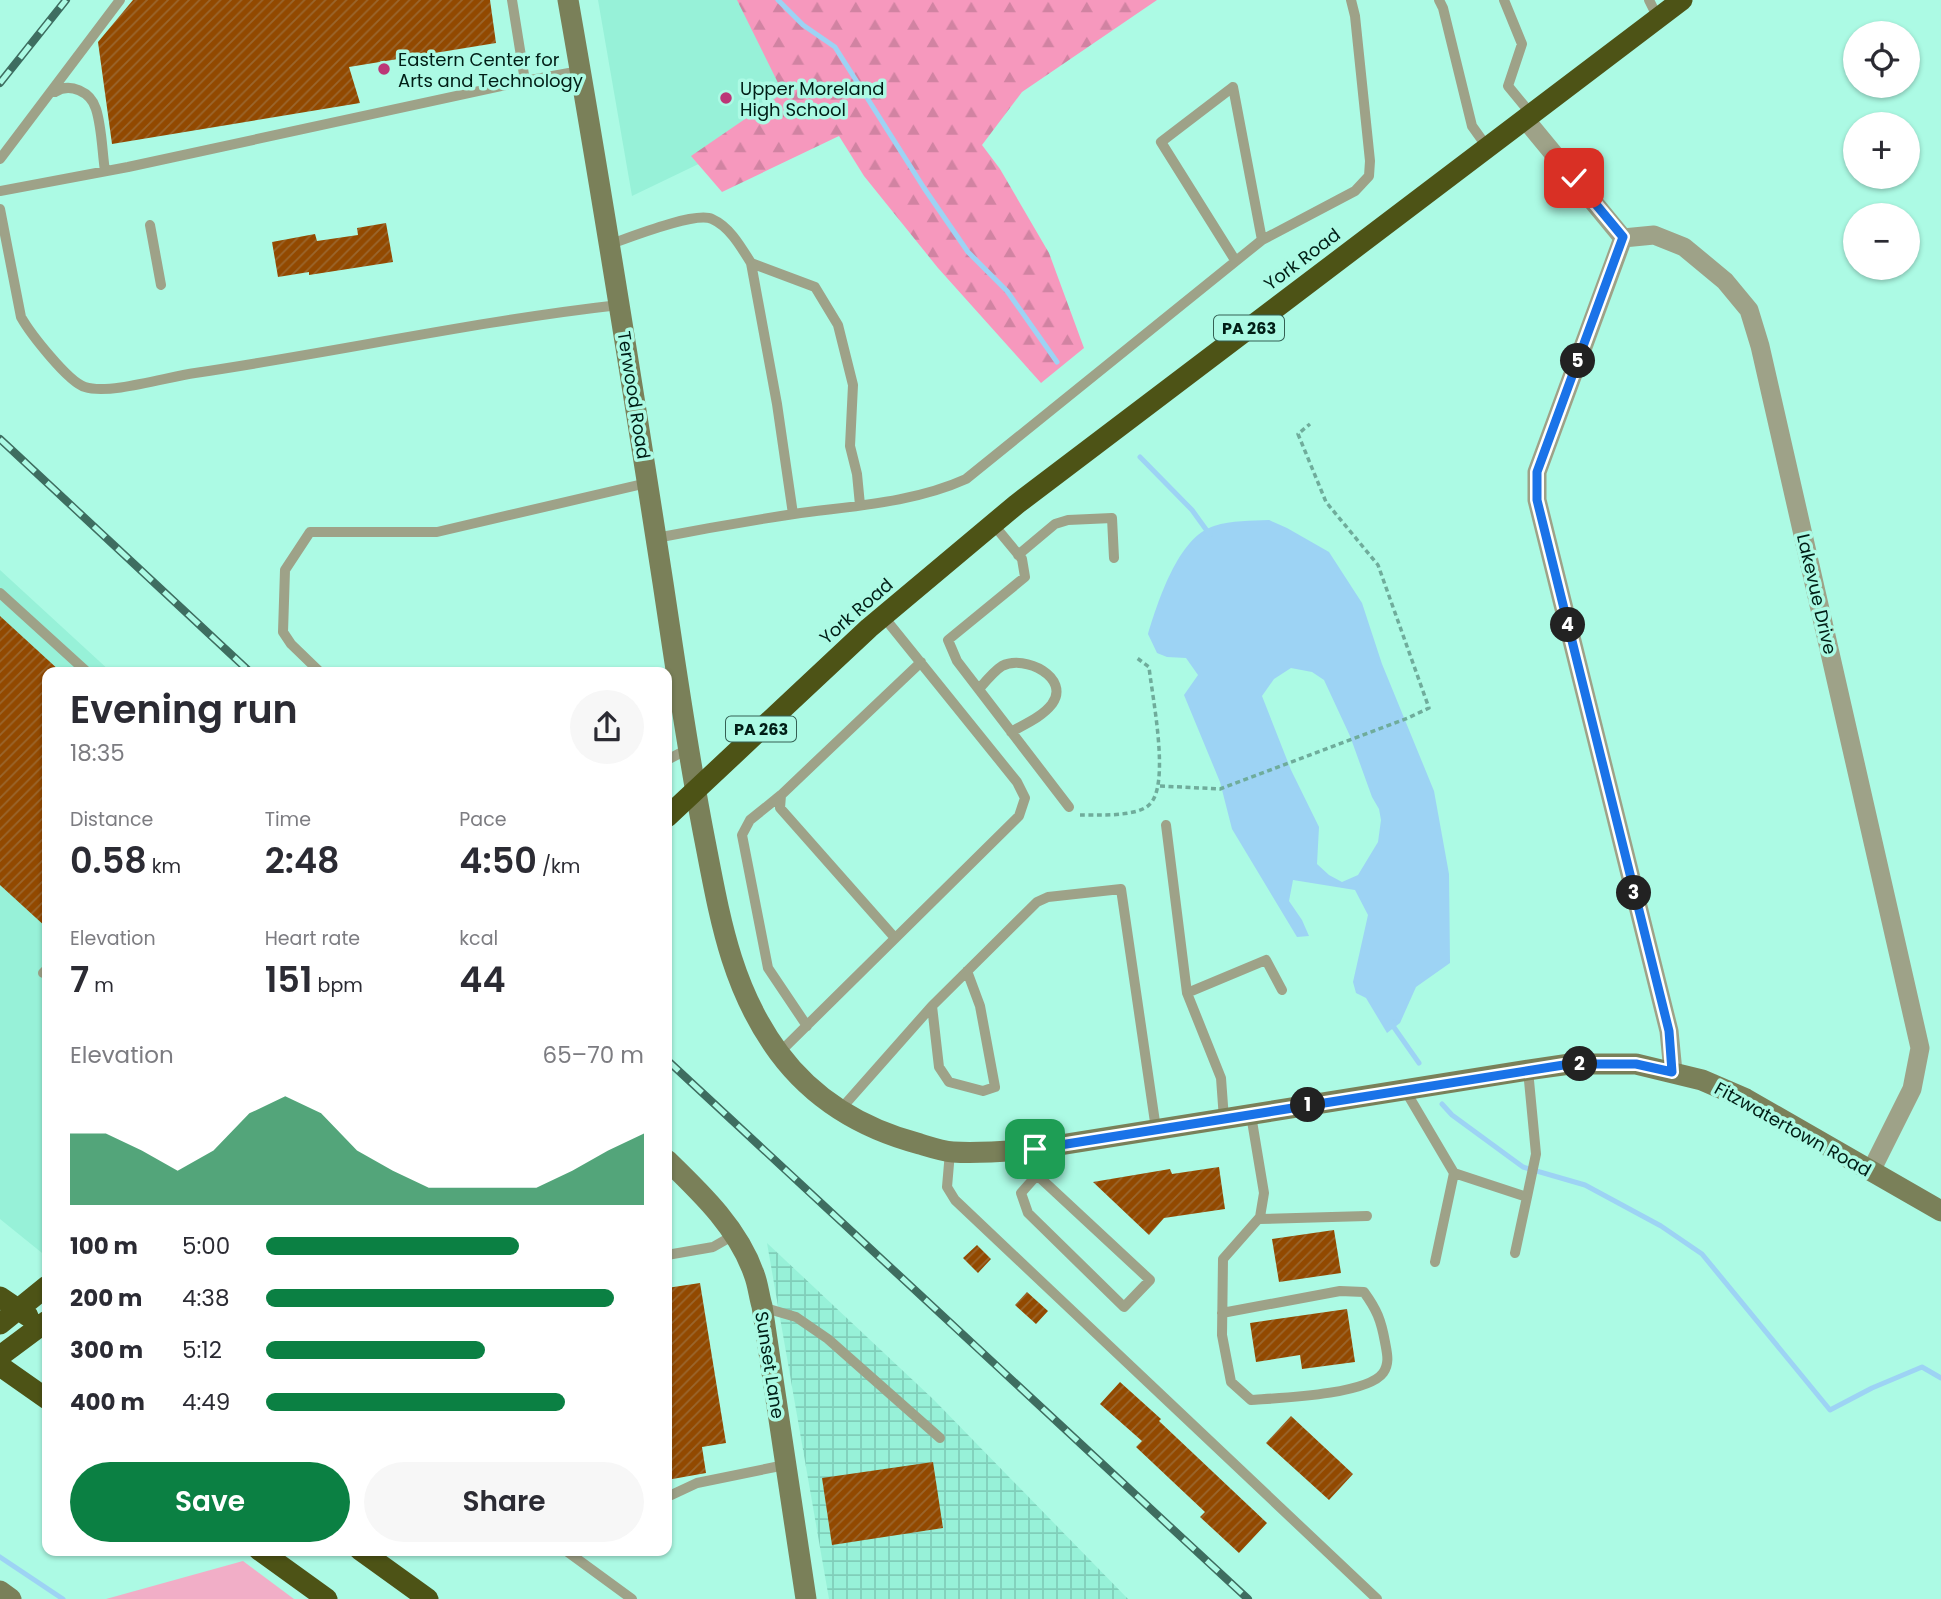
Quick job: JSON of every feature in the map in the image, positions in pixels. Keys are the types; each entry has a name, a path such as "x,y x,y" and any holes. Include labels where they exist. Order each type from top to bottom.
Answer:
{"highway":[{"name":"York Road","path":"695,790 883,616 993,524 1528,116 1653,9 1682,0"},
{"name":"PA 263","path":"672,812 695,790"},
{"path":"0,1324 42,1290"},
{"path":"0,1297 42,1326"},
{"path":"0,1356 42,1325"},
{"path":"0,1366 40,1394"},
{"path":"267,1556 327,1599"},
{"path":"368,1556 428,1599"}],"street":[{"name":"Terwood Road","path":"568,0 620,304 695,790"},
{"path":"1528,116 1623,237 1537,472 1537,500 1669,1031 1672,1072"},
{"name":"Lakevue Drive","path":"1623,237 1654,235 1684,247 1725,281 1749,310 1760,346 1920,1048 1912,1089 1871,1171"},
{"name":"Fitzwatertown Road","path":"695,790 725,942 751,1008 779,1053 805,1085 839,1111 867,1126 902,1139 950,1152 989,1153 1035,1149 1528,1070 1607,1062 1636,1064 1702,1080 1746,1099 1941,1211"},
{"name":"Sunset Lane","path":"672,1165 705,1198 734,1235 754,1274 762,1306 806,1599"},
{"path":"0,1591 11,1599"}],"lane":[{"path":"0,159 120,0"},
{"path":"512,0 525,81"},
{"path":"656,538 942,490 966,479 1262,240 1355,191 1369,176 1370,161 1357,29 1351,0"},
{"path":"1439,0 1472,127 1487,147"},
{"path":"1504,0 1522,44 1508,86 1528,116"},
{"path":"0,191 580,71"},
{"path":"46,98 62,87 71,86 84,94 95,106 105,171"},
{"path":"1235,260 1161,142 1233,87 1262,240"},
{"path":"0,209 21,317 30,333 68,376 86,387 123,386 270,363 355,345 544,313 620,304"},
{"path":"608,245 689,218 709,217 722,225 751,263 777,404 793,514"},
{"path":"150,226 160,285"},
{"path":"751,263 815,286 838,325 853,385 850,446 857,474 860,505"},
{"path":"315,667 291,645 283,632 285,570 310,532 437,531 647,483"},
{"path":"1018,555 1055,524 1068,520 1112,518 1114,558"},
{"path":"993,524 1022,559 1025,577 948,640 957,661 1069,807"},
{"path":"0,593 81,667"},
{"path":"779,1053 1018,816 1025,798 1017,782 883,616"},
{"path":"807,1026 768,968 742,835 750,820 781,795 921,662"},
{"path":"979,689 1002,666 1020,662 1037,666 1050,677 1056,689 1054,702 1043,713 1012,732"},
{"path":"672,757 688,749"},
{"path":"781,795 779,808 895,939"},
{"path":"1166,825 1187,993 1221,1078 1224,1119"},
{"path":"839,1111 932,1006 1037,902 1048,897 1121,888 1156,1129"},
{"path":"1187,993 1266,960 1282,989"},
{"path":"932,1006 939,1067 949,1082 983,1091 995,1087 980,1006 967,971"},
{"path":"1515,1252 1535,1154 1528,1070"},
{"path":"1405,1090 1454,1173 1435,1262"},
{"path":"1222,1313 1340,1291 1364,1292 1378,1311 1388,1361 1382,1375 1364,1385 1293,1398 1251,1400 1231,1382 1222,1335 1222,1313 1223,1259 1259,1219 1264,1193 1251,1114"},
{"path":"1035,1149 1037,1175 1150,1280 1124,1307 1028,1213 1021,1193 1037,1175"},
{"path":"950,1152 947,1187 955,1200 1377,1599"},
{"path":"1454,1173 1528,1193"},
{"path":"1259,1219 1367,1216"},
{"path":"672,1254 713,1247 734,1235"},
{"path":"762,1306 796,1317 828,1339 940,1438"},
{"path":"672,1495 698,1483 785,1465"},
{"path":"573,1556 632,1599"}],"path":[{"path":"1160,786 1220,789 1429,708 1378,565 1326,502 1307,460 1298,434 1310,424"},
{"path":"1069,807 1075,816 1120,814 1148,807 1158,794 1161,771 1149,667 1137,658"}],"shaded area":[{"name":"Upper Moreland High School","path":"598,0 1040,0 632,196"},
{"path":"0,570 106,667 42,667 42,1253 0,1219"},
{"path":"767,1243 934,1400 1128,1599 829,1599"},
{"path":"243,1561 294,1599 106,1599"}],"green space":[{"path":"737,0 1157,0 1022,92 982,145 1000,169 1049,253 1084,348 1041,383 938,268 864,176 839,136 722,192 691,156 783,93"}],"water":[{"path":"1269,520 1329,552 1362,603 1382,664 1434,791 1449,874 1450,963 1416,987 1400,1023 1387,1033 1366,998 1356,993 1353,982 1368,915 1355,890 1293,880 1289,901 1309,936 1297,937 1232,829 1220,782 1184,695 1198,675 1186,658 1167,657 1157,653 1148,634 1171,572 1190,543 1201,532 1235,522","holes":["1291,668 1312,672 1324,680 1350,736 1381,820 1378,842 1358,875 1342,882 1317,864 1319,827 1291,770 1262,696 1274,679"]}],"building":[{"name":"Eastern Center for Arts and Technology","path":"133,0 490,0 496,43 349,67 360,103 112,144 98,42"},
{"path":"386,223 393,262 278,277 272,242 315,234 317,241 358,235 357,228"},
{"path":"0,616 56,667 42,667 42,923 0,885"},
{"path":"1219,1167 1225,1209 1164,1218 1149,1235 1093,1182 1170,1169 1172,1174"},
{"path":"1334,1230 1341,1273 1279,1282 1272,1239"},
{"path":"977,1245 991,1259 978,1273 963,1258"},
{"path":"700,1283 726,1443 702,1447 706,1473 672,1479 672,1287"},
{"path":"1027,1292 1048,1311 1036,1324 1015,1305"},
{"path":"1347,1309 1355,1362 1302,1369 1300,1355 1256,1362 1250,1323"},
{"path":"1120,1382 1267,1523 1239,1553 1200,1517 1205,1512 1136,1447 1142,1441 1100,1404"},
{"path":"1291,1416 1353,1474 1329,1500 1266,1443"},
{"path":"933,1462 943,1528 832,1545 822,1478"}],"waterway":[{"path":"778,0 803,25 835,47 968,252 1007,291 1057,362"},
{"path":"1140,457 1192,510 1210,535"},
{"path":"1394,1022 1393,1026 1419,1063"},
{"path":"1442,1104 1452,1115 1523,1167 1585,1185 1661,1226 1702,1254 1830,1410 1872,1388 1922,1367 1941,1378"},
{"path":"0,1557 63,1599"}],"railway":[{"path":"0,83 66,0"},
{"path":"0,439 245,667"},
{"path":"672,1065 1248,1599"}],"place":[{"name":"Eastern Center for Arts and Technology","path":"384,69"},
{"name":"Upper Moreland High School","path":"726,98"}],"route":[{"path":"1035,1149 1570,1064 1636,1064 1672,1072 1669,1031 1537,500 1537,472 1623,237 1574,178"}]}
